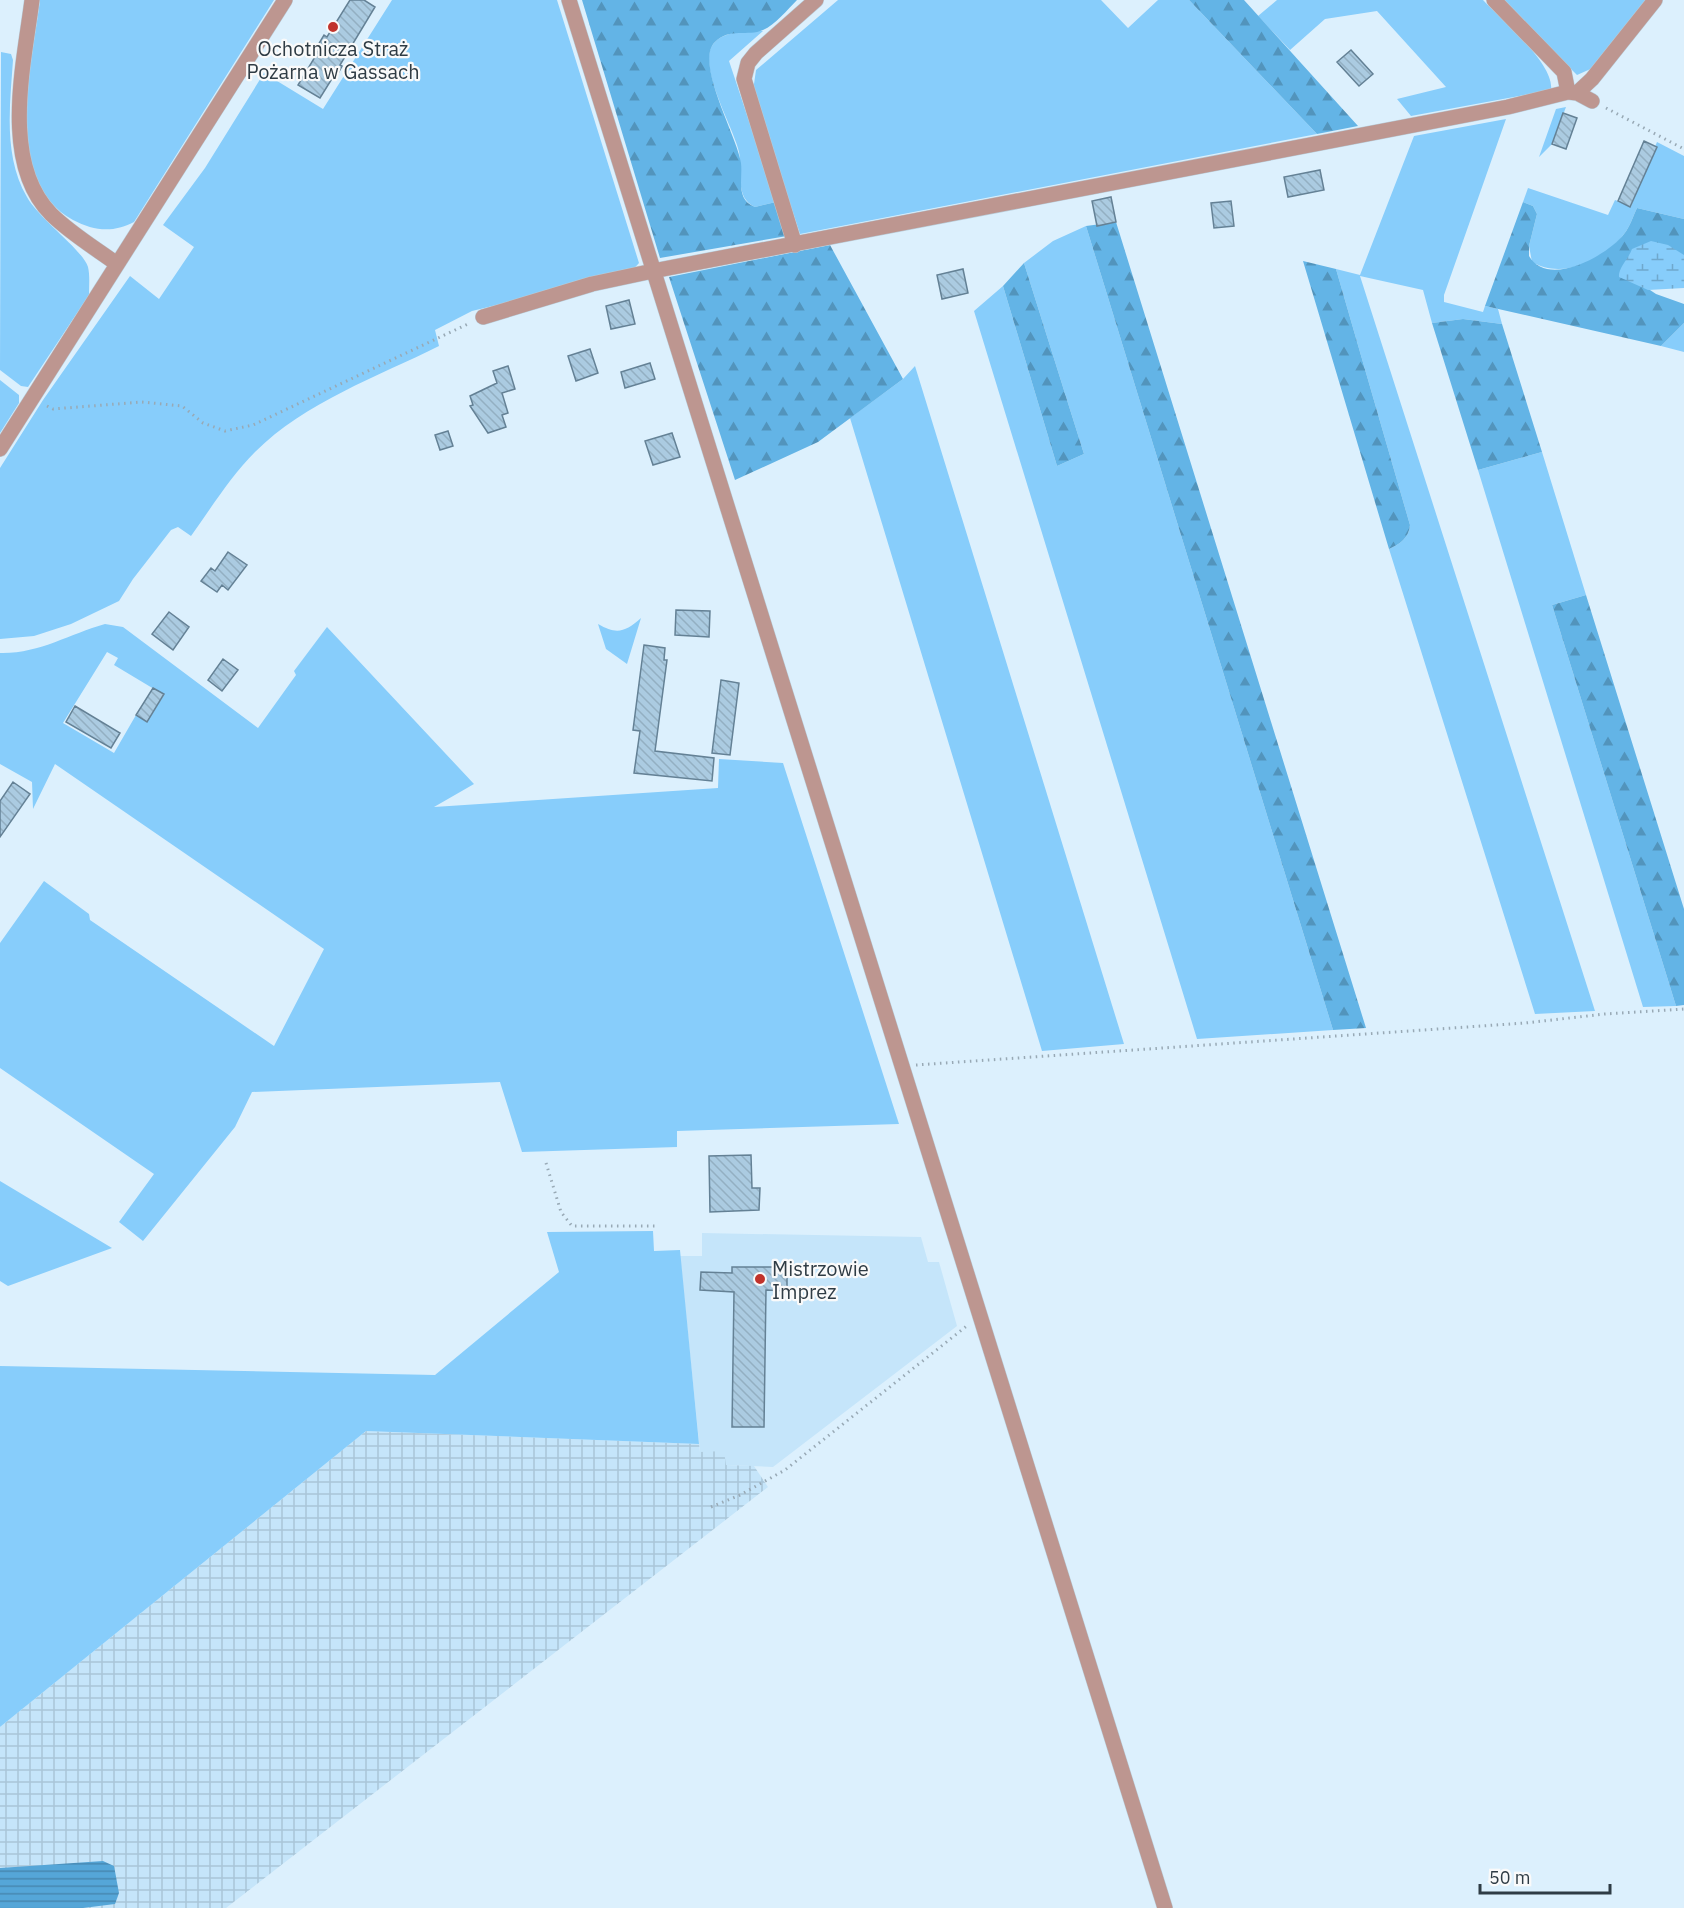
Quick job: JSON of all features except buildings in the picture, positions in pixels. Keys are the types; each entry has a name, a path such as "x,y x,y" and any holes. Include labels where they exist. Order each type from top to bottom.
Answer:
{"street":[{"path":"32,0 19,137 27,171 35,193 49,213 117,264"},
{"path":"0,449 285,0"},
{"path":"569,0 1165,1908"},
{"path":"795,245 744,79 748,63 756,53 816,0"},
{"path":"1494,0 1559,67 1573,92 1592,101"},
{"path":"483,317 592,285 653,271 1508,107 1573,92 1592,79 1655,0"}],"path":[{"path":"1592,101 1684,149"},
{"path":"31,400 52,409 142,402 182,406 203,423 225,431 253,425 483,317"},
{"path":"902,1065 1525,1023 1684,1009"},
{"path":"546,1163 561,1212 572,1226 657,1226"},
{"path":"711,1506 740,1495 785,1470 980,1315"}],"shaded area":[{"path":"702,1233 921,1237 928,1262 939,1262 957,1326 773,1467 726,1465 700,1452 680,1256 702,1256"},
{"path":"366,1431 699,1444 700,1452 724,1451 726,1465 754,1466 768,1487 226,1908 0,1908 0,1727"},
{"path":"103,1861 114,1866 119,1893 115,1904 83,1908 0,1908 0,1868"}],"green space":[{"path":"40,0 274,0 134,222 126,226 104,229 73,220 51,202 37,178 29,150 27,119 28,87"},
{"path":"392,0 557,0 639,263 630,273 472,311 435,330 439,346 342,392 275,434 238,471 191,536 178,527 171,530 119,601 71,624 34,636 0,639 0,468 43,400 130,276 159,299 194,247 163,225 205,168 264,73 323,109"},
{"path":"582,0 797,0 768,28 757,32 733,33 721,37 715,42 710,52 713,82 741,163 742,194 755,207 776,202 787,236 660,258"},
{"path":"838,0 1101,0 1128,28 1158,0 1189,0 1317,134 800,234 753,91 756,70"},
{"path":"1189,0 1244,0 1358,126 1317,134"},
{"path":"1277,0 1483,0 1536,55 1550,79 1551,90 1411,116 1397,99 1446,87 1377,11 1325,19 1290,50 1258,16"},
{"path":"1502,0 1647,0 1595,67 1577,75"},
{"path":"741,31 763,31 729,61 776,202 755,207 744,197 739,152 717,96 709,64 710,51 715,42 724,36"},
{"path":"1,52 11,54 13,60 10,130 14,165 19,181 33,206 78,252 88,267 89,273 89,295 28,387 21,386 0,370"},
{"path":"1566,107 1552,144 1539,157 1556,109"},
{"path":"1506,119 1444,295 1444,302 1483,312 1485,306 1498,309 1502,324 1463,319 1432,323 1423,290 1360,276 1595,1011 1535,1014 1389,549 1403,540 1408,534 1410,525 1336,269 1360,275 1414,136"},
{"path":"1657,142 1684,156 1684,219 1637,208 1624,234 1606,252 1594,259 1569,268 1556,269 1532,262 1529,246 1537,214 1533,206 1523,202 1528,188 1608,215 1615,200 1631,206"},
{"path":"1523,202 1533,206 1537,214 1529,246 1529,256 1538,265 1550,269 1563,269 1578,265 1605,251 1626,231 1637,208 1684,219 1684,257 1644,286 1656,294 1684,304 1684,323 1661,346 1485,306"},
{"path":"1116,222 1366,1028 1333,1030 1086,226"},
{"path":"1086,226 1333,1030 1197,1039 974,311 1003,286 1057,466 1084,454 1024,263 1053,241"},
{"path":"1651,241 1668,245 1684,255 1684,288 1648,290 1619,277 1620,270 1632,249"},
{"path":"830,245 903,379 818,442 735,480 669,277"},
{"path":"1303,261 1336,269 1410,525 1408,534 1403,540 1389,549"},
{"path":"1024,263 1084,454 1057,466 1003,286"},
{"path":"1463,319 1502,324 1542,452 1478,470 1432,323"},
{"path":"1684,323 1684,352 1661,346"},
{"path":"915,366 1124,1044 1042,1051 850,418 903,379"},
{"path":"0,380 19,395 19,403 0,433"},
{"path":"1542,452 1586,595 1552,605 1676,1006 1643,1007 1478,470"},
{"path":"1586,595 1684,909 1684,1005 1676,1006 1552,605"},
{"path":"641,618 627,664 606,649 598,624 616,631 625,629"},
{"path":"105,624 123,627 258,728 296,675 294,671 327,627 474,784 434,807 718,788 719,759 783,763 899,1124 677,1131 677,1147 522,1152 500,1082 252,1092 235,1127 143,1241 119,1222 154,1174 0,1068 0,943 44,881 89,914 90,920 274,1046 324,949 55,764 33,809 32,782 0,764 0,653 41,647","holes":["107,652 118,658 114,665 164,695 147,722 136,715 114,753 63,723"]},
{"path":"0,1181 112,1248 8,1286 0,1281"},
{"path":"653,1231 654,1251 680,1250 699,1444 366,1431 0,1727 0,1366 435,1375 559,1272 547,1232"}],"place":[{"name":"Ochotnicza Straż Pożarna w Gassach","path":"333,27"},
{"name":"Mistrzowie Imprez","path":"760,1279"}]}
